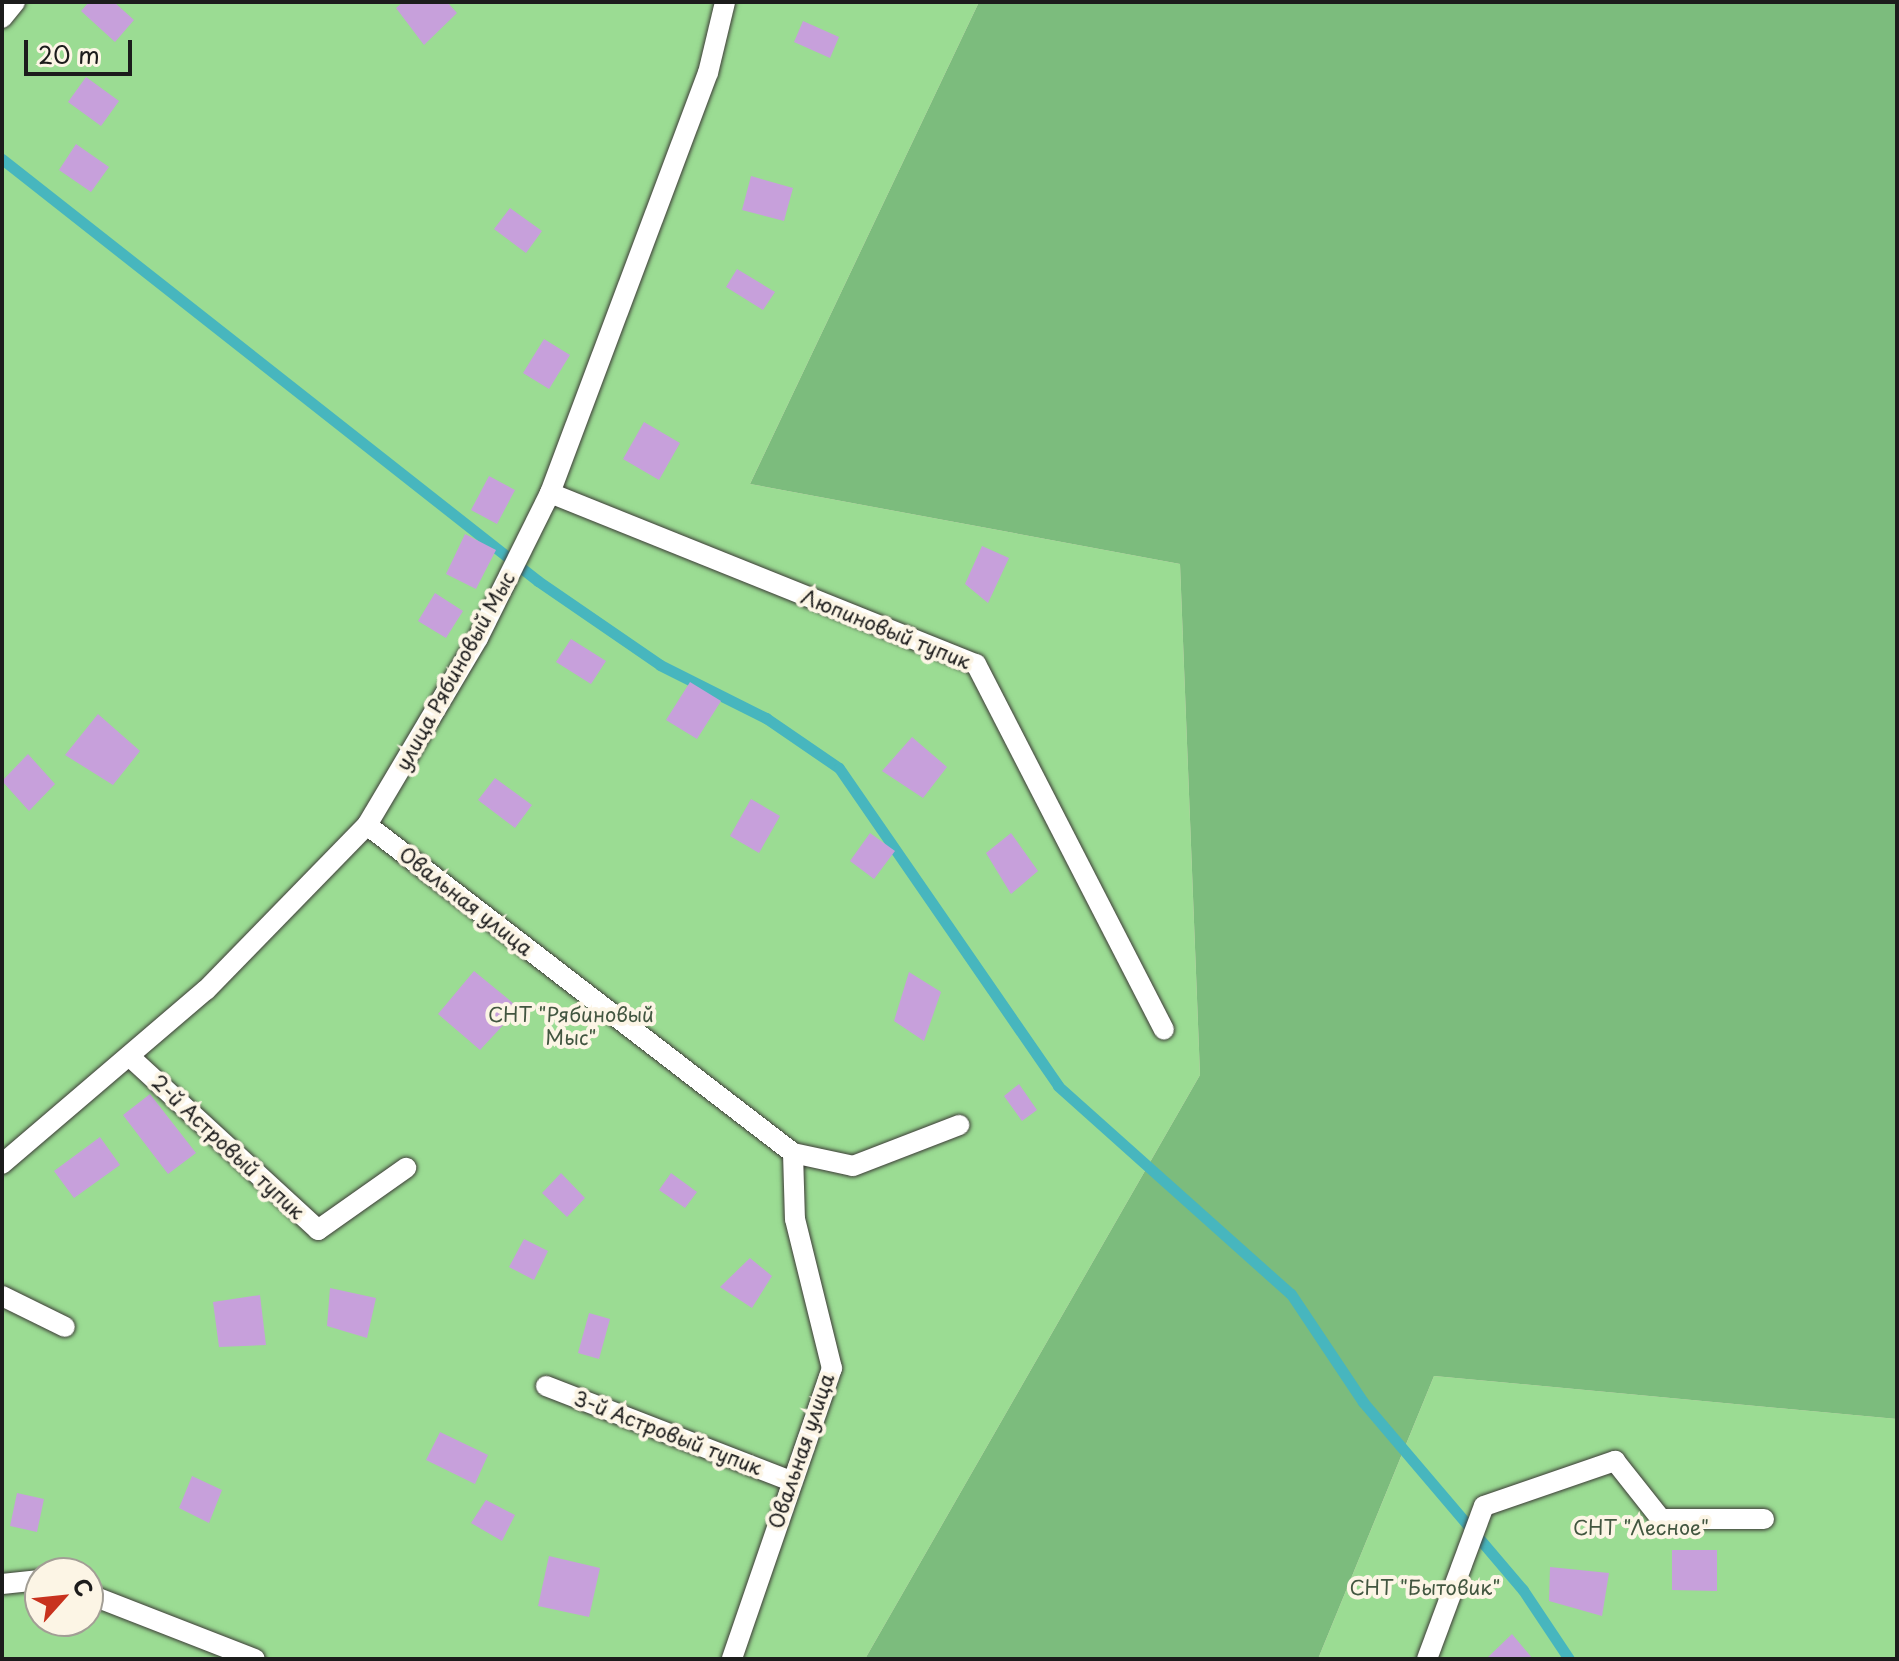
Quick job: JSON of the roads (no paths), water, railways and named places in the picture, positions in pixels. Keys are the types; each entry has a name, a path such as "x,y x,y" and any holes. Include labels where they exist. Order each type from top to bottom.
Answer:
{"lane":[{"path":"2,18 15,2"},
{"name":"улица Рябиновый Мыс","path":"2,1164 206,990 367,825 478,638 550,493 708,73 725,2"},
{"name":"Люпиновый тупик","path":"550,493 976,664 1164,1030"},
{"name":"Овальная улица","path":"367,825 793,1153 795,1219 832,1368 732,1659"},
{"name":"2-й Астровый тупик","path":"129,1056 318,1230 406,1168"},
{"path":"793,1153 853,1166 959,1125"},
{"path":"2,1296 65,1327"},
{"name":"3-й Астровый тупик","path":"546,1386 791,1481"},
{"path":"1427,1659 1484,1506 1615,1461 1661,1519 1764,1519"},
{"path":"2,1584 24,1582"},
{"path":"104,1600 255,1659"}],"waterway":[{"path":"2,159 538,581 660,665 766,718 839,768 1058,1086 1291,1294 1363,1402 1523,1590 1569,1659"}],"park label":[{"name":"СНТ \"Рябиновый Мыс\"","path":"571,1026"},
{"name":"СНТ \"Лесное\"","path":"1641,1527"},
{"name":"СНТ \"Бытовик\"","path":"1425,1587"}]}
